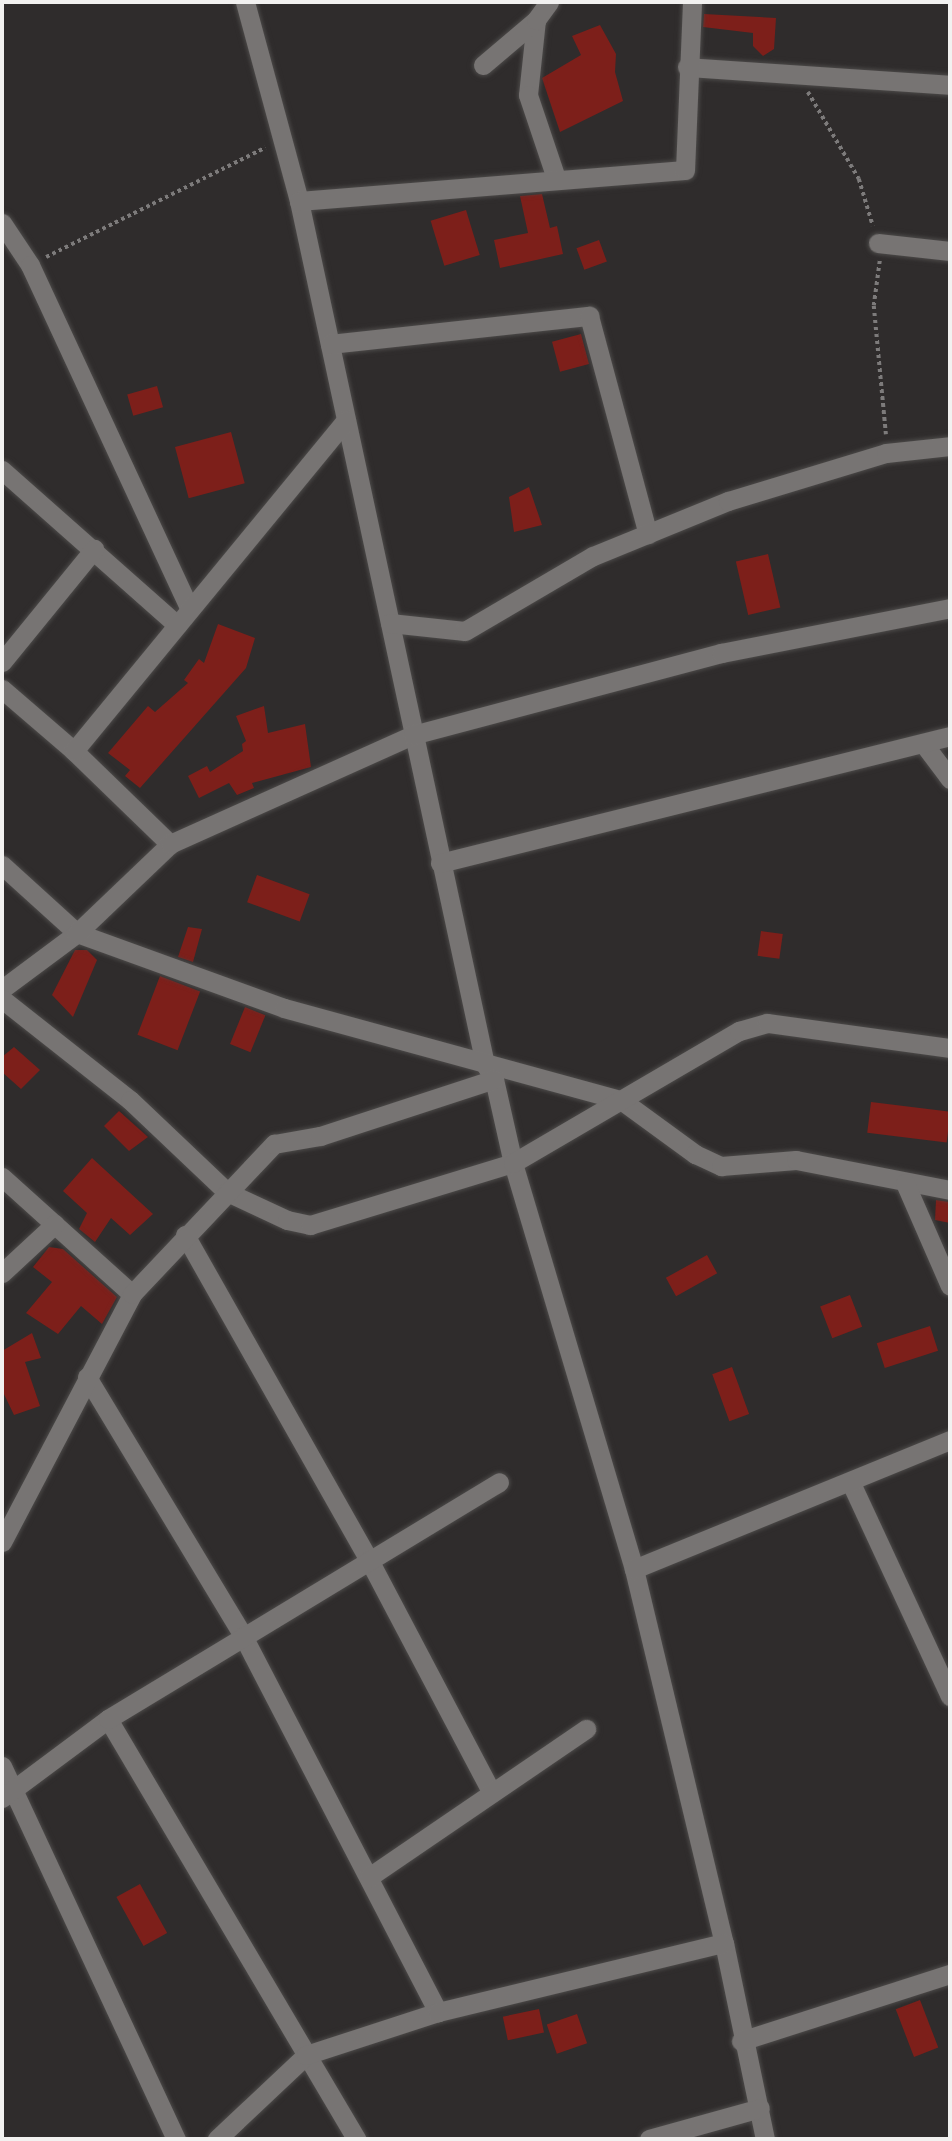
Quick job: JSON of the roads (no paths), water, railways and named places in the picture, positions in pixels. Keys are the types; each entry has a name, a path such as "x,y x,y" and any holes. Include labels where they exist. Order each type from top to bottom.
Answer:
{"street":[{"path":"245,2 299,201 440,863 490,1072 513,1163 634,1569 724,1943 741,2041 760,2108 765,2139"},
{"path":"482,65 536,20 550,2"},
{"path":"299,201 556,178 685,170 687,67 692,2"},
{"path":"536,20 528,95 556,178"},
{"path":"687,67 797,72 950,85"},
{"path":"2,223 30,265 190,608"},
{"path":"878,243 950,251"},
{"path":"330,344 589,316 648,534"},
{"path":"74,751 346,420"},
{"path":"390,623 465,631 593,556 727,502 886,453 950,446"},
{"path":"2,470 177,625"},
{"path":"2,662 94,549"},
{"path":"2,989 77,933 170,844 413,735 721,653 950,608"},
{"path":"2,688 74,751 170,844"},
{"path":"440,863 950,736"},
{"path":"923,743 950,779"},
{"path":"2,865 77,933 284,1008 490,1072 621,1100 695,1154 721,1166 796,1160 950,1190"},
{"path":"2,999 130,1100 227,1192 287,1220 310,1225 513,1163 739,1031 767,1023 950,1048"},
{"path":"2,1542 132,1294 274,1144 320,1136 490,1072"},
{"path":"2,1177 132,1294"},
{"path":"905,1183 950,1286"},
{"path":"2,1273 55,1224"},
{"path":"185,1235 369,1560 492,1793"},
{"path":"88,1377 243,1636 438,2012"},
{"path":"634,1569 851,1483 950,1440"},
{"path":"8,1794 108,1719 499,1482"},
{"path":"851,1483 950,1696"},
{"path":"108,1719 356,2139"},
{"path":"369,1877 586,1729"},
{"path":"2,1766 8,1794 176,2139"},
{"path":"216,2139 306,2055 438,2012 724,1943"},
{"path":"741,2041 950,1974"},
{"path":"649,2139 760,2108"}]}
